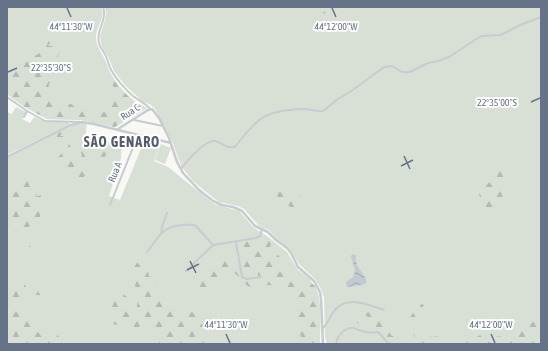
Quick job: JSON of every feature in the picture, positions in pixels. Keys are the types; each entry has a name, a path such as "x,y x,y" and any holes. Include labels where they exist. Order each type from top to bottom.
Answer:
{"street":[{"path":"103,7 105,13 104,21 98,34 100,45 106,55 112,72 118,81 139,101 149,106 154,112 171,143 180,170 199,190 222,205 242,210 255,226 268,232 290,250 298,267 314,281 320,292 323,344"},
{"path":"180,170 203,146 211,141 216,141 228,147 236,146 254,122 270,113 301,109 323,111 384,67 392,66 402,72 410,72 428,63 438,61 449,56 481,36 501,35 520,25 541,17"},
{"path":"7,97 28,111 47,121 82,122 118,129 171,143"},
{"name":"Rua C","path":"118,129 150,109"},
{"path":"24,117 28,111"},
{"path":"133,119 163,127"},
{"path":"7,156 71,125 82,122"},
{"name":"Rua A","path":"110,205 138,135"},
{"path":"161,234 167,212"},
{"path":"147,252 161,234 171,226 193,225 199,228 213,245"},
{"path":"186,271 213,245 258,238 262,229"},
{"path":"236,242 242,277 247,279 261,277"},
{"path":"322,329 329,321 335,309 345,302 361,303 384,310"},
{"path":"336,344 337,338 342,332 346,329 352,328 365,332 378,332 389,344"}],"green space":[{"path":"7,7 101,7 102,18 96,33 99,49 110,72 126,94 147,108 115,127 82,120 47,119 23,106 7,94"},
{"path":"105,7 541,7 541,344 327,344 325,337 324,298 315,279 299,264 289,248 278,240 269,230 259,226 244,209 238,206 219,202 193,181 181,166 173,143 155,109 151,105 142,101 125,85 114,71 108,56 102,48 100,36 105,20"},
{"path":"316,7 353,7 339,14 330,15 325,14"},
{"path":"47,36 50,43 48,46 57,46 61,49 57,58 48,59 46,61 51,72 48,94 51,98 62,104 71,104 74,106 108,111 112,107 113,92 115,88 109,79 108,69 114,81 129,97 147,108 115,127 82,120 47,119 23,106 7,94 7,62 14,66 38,54 40,51 34,46 37,39 41,40 43,37"},
{"path":"16,107 26,112 22,119 30,123 34,117 46,122 69,122 70,125 7,155 7,112 12,114"},
{"path":"87,123 85,140 122,144 121,158 109,196 120,200 145,139 161,143 154,161 168,167 214,204 239,211 254,228 287,252 298,270 310,279 318,295 320,344 7,344 7,158 74,125"},
{"path":"60,132 62,134 60,136 64,136 69,143 75,158 80,158 82,156 81,151 76,150 74,145 75,140 84,137 85,140 122,144 120,161 114,155 110,157 105,155 105,157 96,156 84,177 77,177 73,169 68,168 59,170 40,183 55,167 59,156 65,150 62,143 51,136"},
{"path":"161,144 171,148 165,164 155,160"},
{"path":"504,167 508,172 508,177 503,195 502,209 498,211 490,210 483,204 479,191 496,177 499,170"},
{"path":"23,176 26,176 30,187 37,194 35,197 41,195 44,199 38,226 34,235 38,246 35,256 10,265 8,263 28,255 30,251 29,246 31,243 30,238 33,231 32,227 30,226 27,228 27,235 23,242 23,235 16,232 12,233 7,241 7,199 10,196 15,182"},
{"path":"265,187 291,193 295,191 295,195 298,194 300,197 296,210 294,211 291,207 284,204 277,196"},
{"path":"262,233 273,241 270,246 283,262 290,280 295,284 305,281 309,282 317,289 320,304 320,344 302,344 293,296 285,291 268,285 252,288 245,284 234,273 222,276 207,290 203,290 191,281 190,279 192,277 200,276 213,264 226,260 230,260 233,271 239,271 240,275 244,279 261,278 261,276 258,276 258,270 242,272 238,242 256,240"},
{"path":"142,261 147,266 149,277 152,276 157,278 158,283 154,289 157,290 169,303 174,306 188,308 197,317 210,337 211,340 208,344 160,344 155,329 148,321 141,323 139,328 140,332 136,342 131,335 134,324 133,317 129,318 123,323 115,325 113,323 113,295 120,293 125,295 128,299 128,313 134,312 137,308 138,294 135,287 136,280 133,269 137,263"},
{"path":"20,277 25,281 26,288 32,291 37,290 41,294 32,295 26,298 22,305 32,318 34,329 45,337 49,336 51,332 58,335 59,338 54,341 34,345 7,344 7,285 16,278"},
{"path":"419,303 424,305 420,313 417,310 419,317 412,320 408,333 394,338 397,342 407,344 391,344 379,331 362,327 354,318 357,316 365,319 372,319 363,314 372,311 381,319 392,336 399,335 398,333 403,330 405,331 407,328 411,316 416,310 415,306"},
{"path":"541,311 541,344 458,344 466,339 473,339 480,335 505,337 515,328 527,329"},
{"path":"417,332 433,337 438,336 442,344 418,344 426,340 415,337 413,334"}],"water":[{"path":"354,254 356,256 356,263 367,282 363,285 348,287 346,282 353,277 355,271 351,256"}],"district":[{"name":"SÃO GENARO","path":"122,142"}]}
